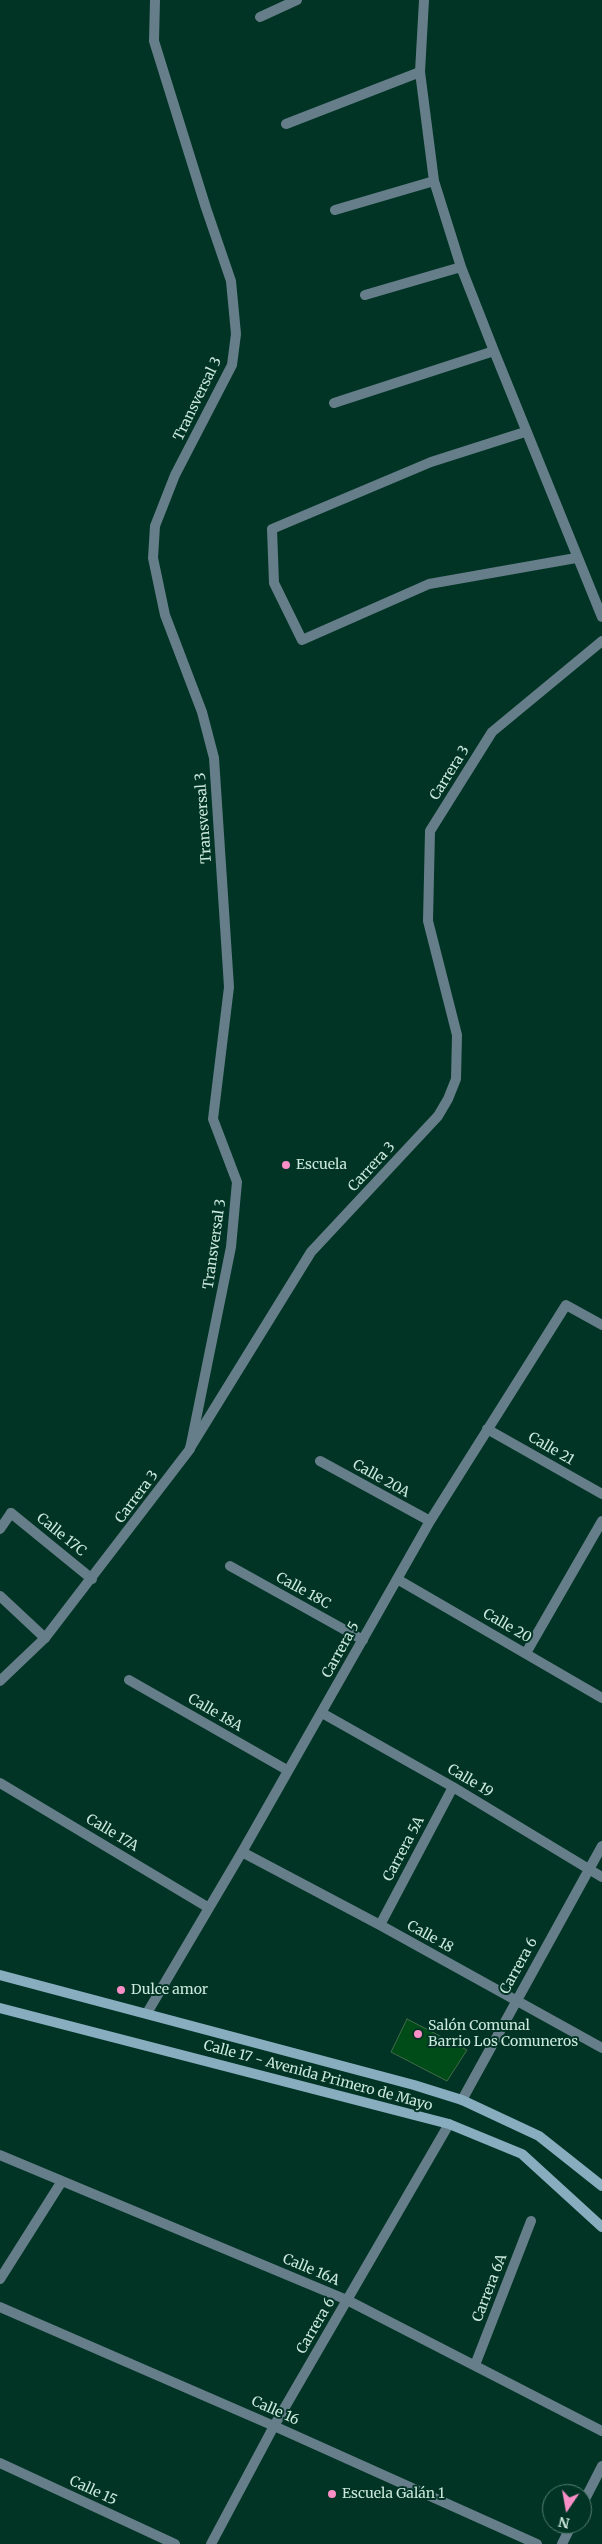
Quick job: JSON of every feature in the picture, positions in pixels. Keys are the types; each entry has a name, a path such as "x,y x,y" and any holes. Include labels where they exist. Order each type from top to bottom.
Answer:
{"main road":[{"name":"Calle 17 - Avenida Primero de Mayo","path":"0,1975 414,2085 462,2100 538,2136 600,2180"},
{"name":"Calle 17 - Avenida Primero de Mayo","path":"0,2008 449,2124 522,2154 602,2226"}],"street":[{"name":"Transversal 3","path":"155,0 154,41 206,208 231,281 236,334 232,366 174,475 155,526 153,558 165,615 202,712 214,758 229,987 213,1119 237,1182 231,1247 190,1449"},
{"path":"260,17 297,0"},
{"path":"424,0 420,72 434,181 461,267 525,432 602,617"},
{"path":"286,124 420,72"},
{"path":"335,210 434,181"},
{"path":"365,295 461,267"},
{"path":"334,403 494,351"},
{"path":"525,432 432,462 272,529 274,583 302,640 429,584 576,558"},
{"name":"Carrera 3","path":"0,1681 45,1638 190,1449 311,1252 438,1116 448,1099 456,1079 458,1035 428,921 430,831 492,732 602,641"},
{"name":"Carrera 5","path":"147,2013 242,1852 287,1770 322,1713 430,1521 566,1305 602,1325"},
{"name":"Calle 21","path":"487,1429 602,1494"},
{"name":"Calle 20A","path":"320,1461 430,1521"},
{"name":"Calle 17C","path":"0,1529 11,1513 92,1579"},
{"path":"526,1654 602,1521"},
{"name":"Calle 18C","path":"230,1566 363,1640"},
{"name":"Calle 20","path":"397,1579 602,1698"},
{"path":"0,1596 45,1638"},
{"name":"Calle 18A","path":"129,1680 287,1770"},
{"name":"Calle 19","path":"322,1713 453,1787 602,1877"},
{"name":"Calle 17A","path":"0,1783 209,1908"},
{"name":"Carrera 5A","path":"380,1925 453,1787"},
{"name":"Carrera 6","path":"462,2100 602,1846"},
{"name":"Calle 18","path":"242,1852 380,1925 602,2048"},
{"name":"Carrera 6","path":"211,2544 274,2426 449,2124"},
{"name":"Calle 16A","path":"0,2155 347,2300 602,2430"},
{"path":"0,2279 62,2181"},
{"name":"Carrera 6A","path":"475,2365 531,2221"},
{"name":"Calle 16","path":"0,2307 274,2426 537,2544"},
{"name":"Calle 15","path":"0,2463 175,2544"},
{"path":"592,2486 602,2466"}],"building":[{"name":"Salón Comunal Barrio Los Comuneros","path":"407,2019 467,2050 447,2081 391,2052"}],"place":[{"name":"Escuela","path":"286,1165"},
{"name":"Dulce amor","path":"121,1990"},
{"name":"Salón Comunal Barrio Los Comuneros","path":"418,2034"},
{"name":"Escuela Galán 1","path":"332,2494"}]}
